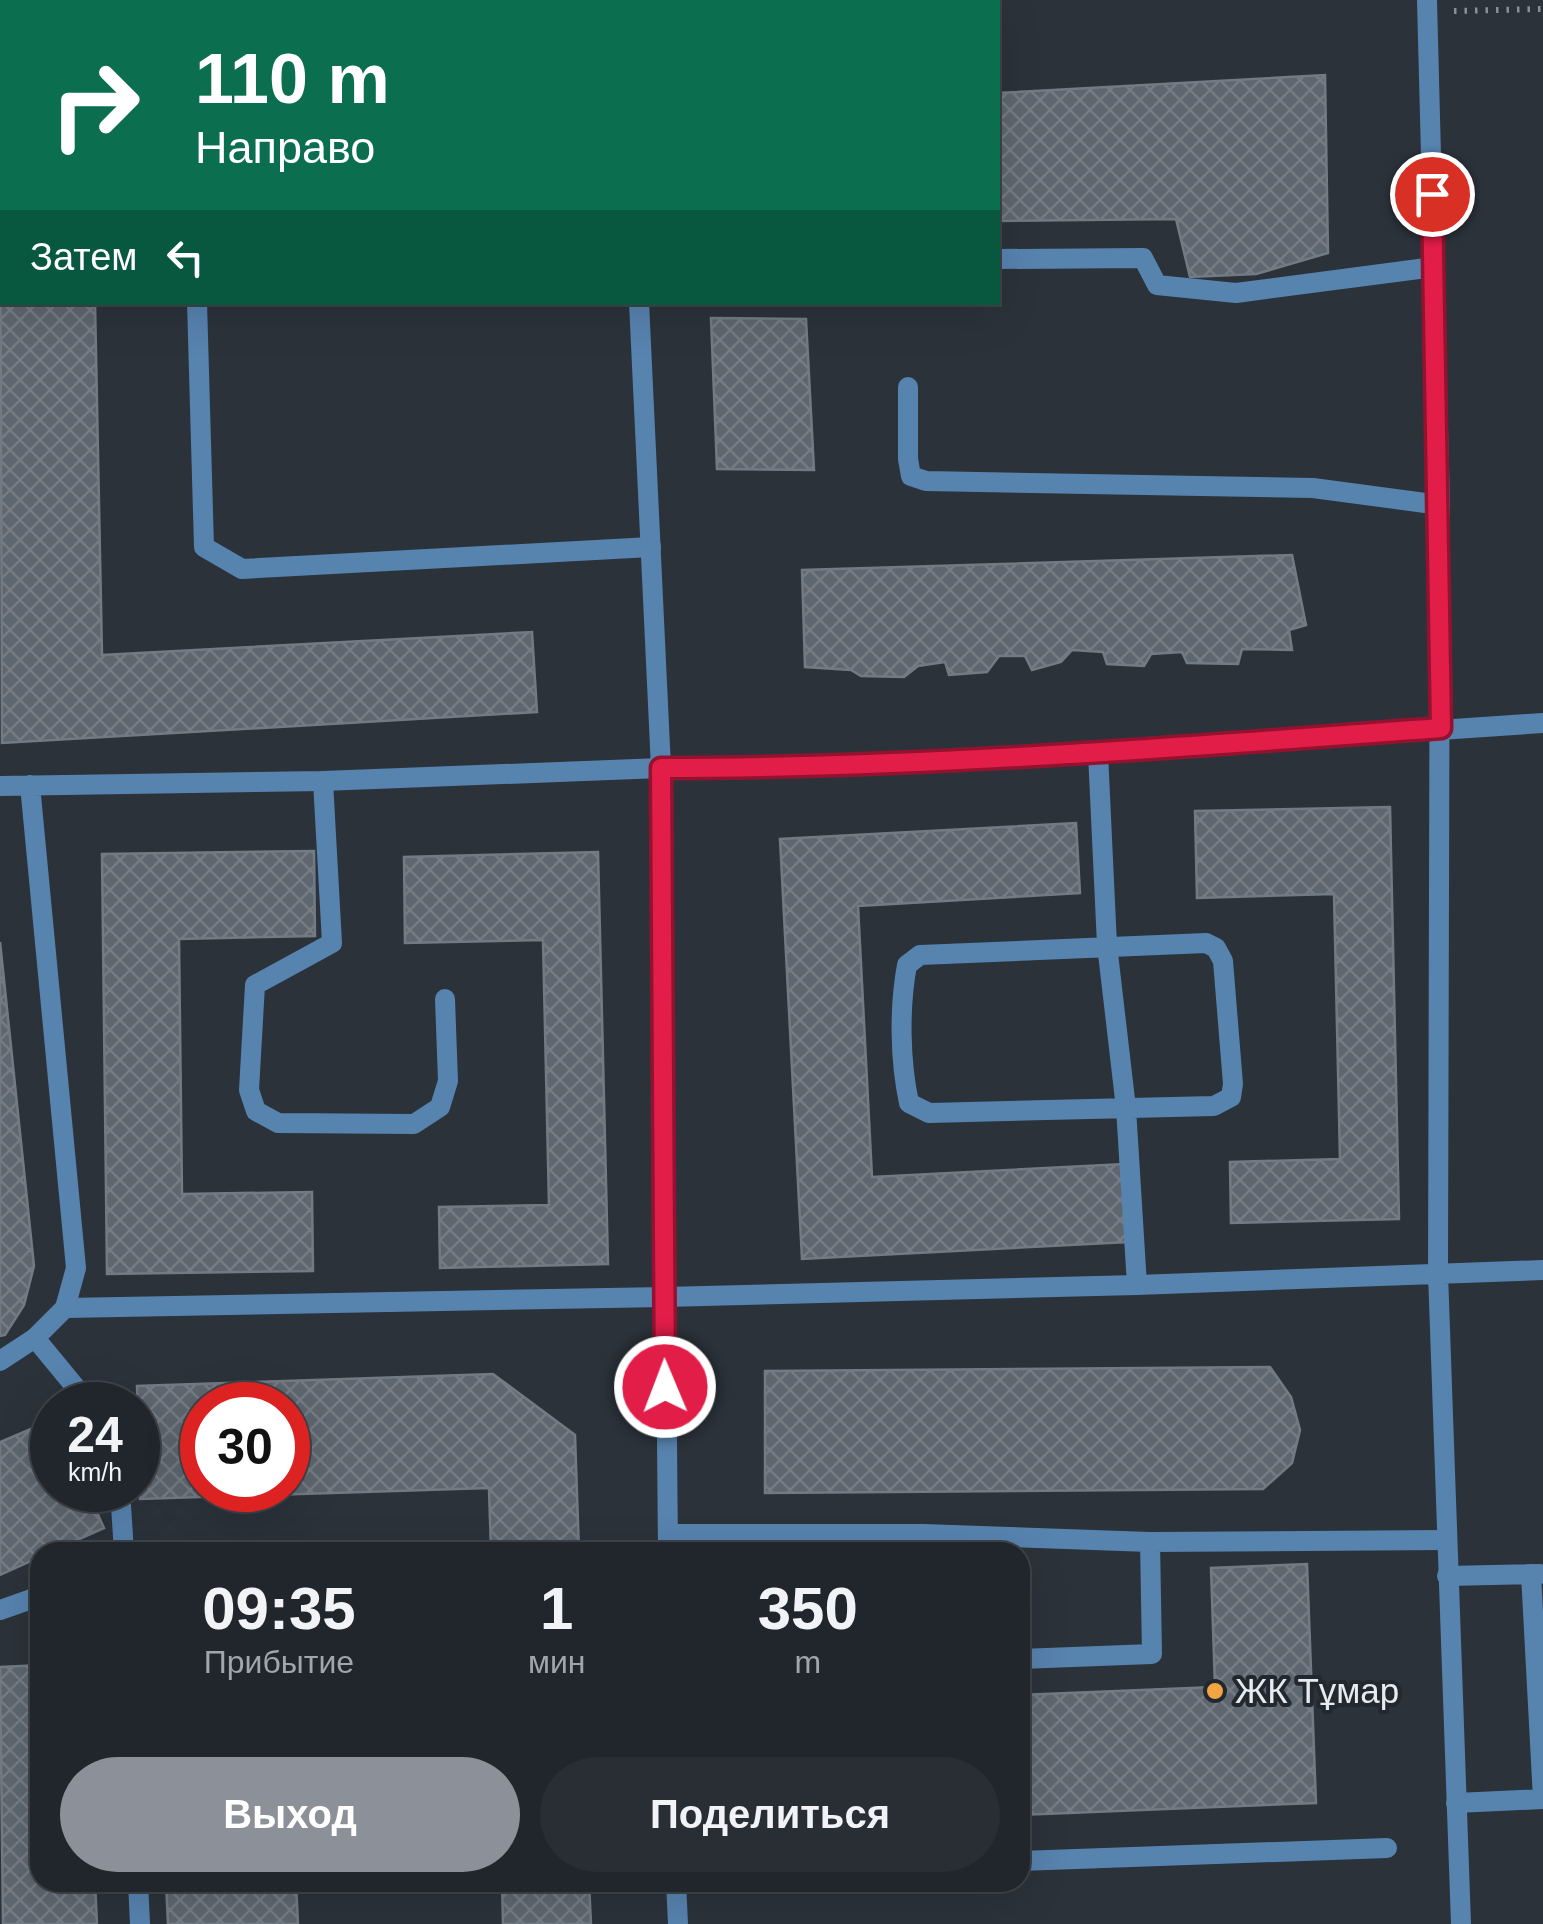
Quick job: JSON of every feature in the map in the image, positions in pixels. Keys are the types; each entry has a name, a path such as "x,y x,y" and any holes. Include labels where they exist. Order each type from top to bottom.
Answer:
{"street":[{"path":"1428,6 1440,505 1438,1273 1461,1924"},
{"path":"1000,259 1143,258 1157,285 1236,293 1434,267"},
{"path":"197,305 204,547 242,569 650,548"},
{"path":"639,305 661,768 668,1542"},
{"path":"908,387 911,476 926,480 1313,488 1440,505"},
{"path":"0,786 323,782 661,768 778,768 1098,753 1543,722"},
{"path":"1098,753 1108,946 1126,1108 1136,1286"},
{"path":"323,782 332,942 255,985 249,1090 256,1112 278,1123 414,1124 440,1107 448,1081 444,999"},
{"path":"0,1361 34,1338 65,1308 76,1268 30,785"},
{"path":"1206,942 1216,948 1223,961 1231,1097 1214,1106 929,1113 909,1103 905,1082 906,965 920,955 1108,946 1206,942"},
{"path":"65,1308 1136,1286 1543,1270"},
{"path":"34,1338 71,1382"},
{"path":"121,1512 123,1542"},
{"path":"1030,1543 1446,1540"},
{"path":"1030,1659 1152,1654 1150,1542"},
{"path":"1447,1576 1537,1574 1543,1799 1456,1802"},
{"path":"0,1610 30,1600"},
{"path":"1030,1861 1387,1848"},
{"path":"138,1892 140,1924"},
{"path":"676,1892 678,1924"}],"path":[{"path":"1428,6 1543,9"}],"building":[{"path":"1325,75 1328,253 1256,274 1190,277 1176,219 1000,221 1000,93"},
{"path":"1,305 95,305 102,655 532,632 537,712 2,743"},
{"path":"711,318 806,319 814,470 717,469"},
{"path":"1292,555 1306,625 1289,630 1292,650 1242,649 1238,664 1187,663 1182,652 1151,654 1144,666 1107,664 1103,652 1072,650 1061,662 1032,670 1025,656 999,656 987,672 949,675 945,662 918,666 904,677 861,676 851,670 805,667 802,570"},
{"path":"1390,807 1399,1219 1231,1223 1230,1162 1340,1159 1334,894 1197,898 1195,811"},
{"path":"1076,823 1080,893 858,906 872,1177 1124,1164 1128,1242 802,1259 780,839"},
{"path":"314,851 315,936 179,939 182,1194 312,1192 313,1271 107,1274 102,854"},
{"path":"598,852 608,1264 440,1268 439,1207 549,1205 543,940 405,943 404,857"},
{"path":"0,942 34,1266 24,1305 5,1335 0,1336"},
{"path":"1270,1367 1291,1397 1300,1430 1292,1463 1263,1489 765,1493 765,1371"},
{"path":"493,1374 575,1435 579,1542 491,1542 489,1488 310,1494 310,1382 256,1382"},
{"path":"160,1385 180,1385 180,1498 160,1498"},
{"path":"30,1429 30,1512 97,1512 104,1528 72,1542 30,1542 30,1562 0,1575 0,1442"},
{"name":"ЖК Тұмар","path":"1307,1564 1316,1803 1030,1815 1030,1695 1215,1687 1211,1568"},
{"path":"30,1666 30,1892 95,1892 97,1924 3,1924 0,1667"},
{"path":"166,1892 296,1892 298,1924 168,1924"},
{"path":"502,1892 589,1892 591,1924 503,1924"}],"place":[{"name":"ЖК Тұмар","path":"1215,1691"}],"route":[{"path":"665,1387 661,768 778,768 1098,753 1441,728 1432,194"}]}
